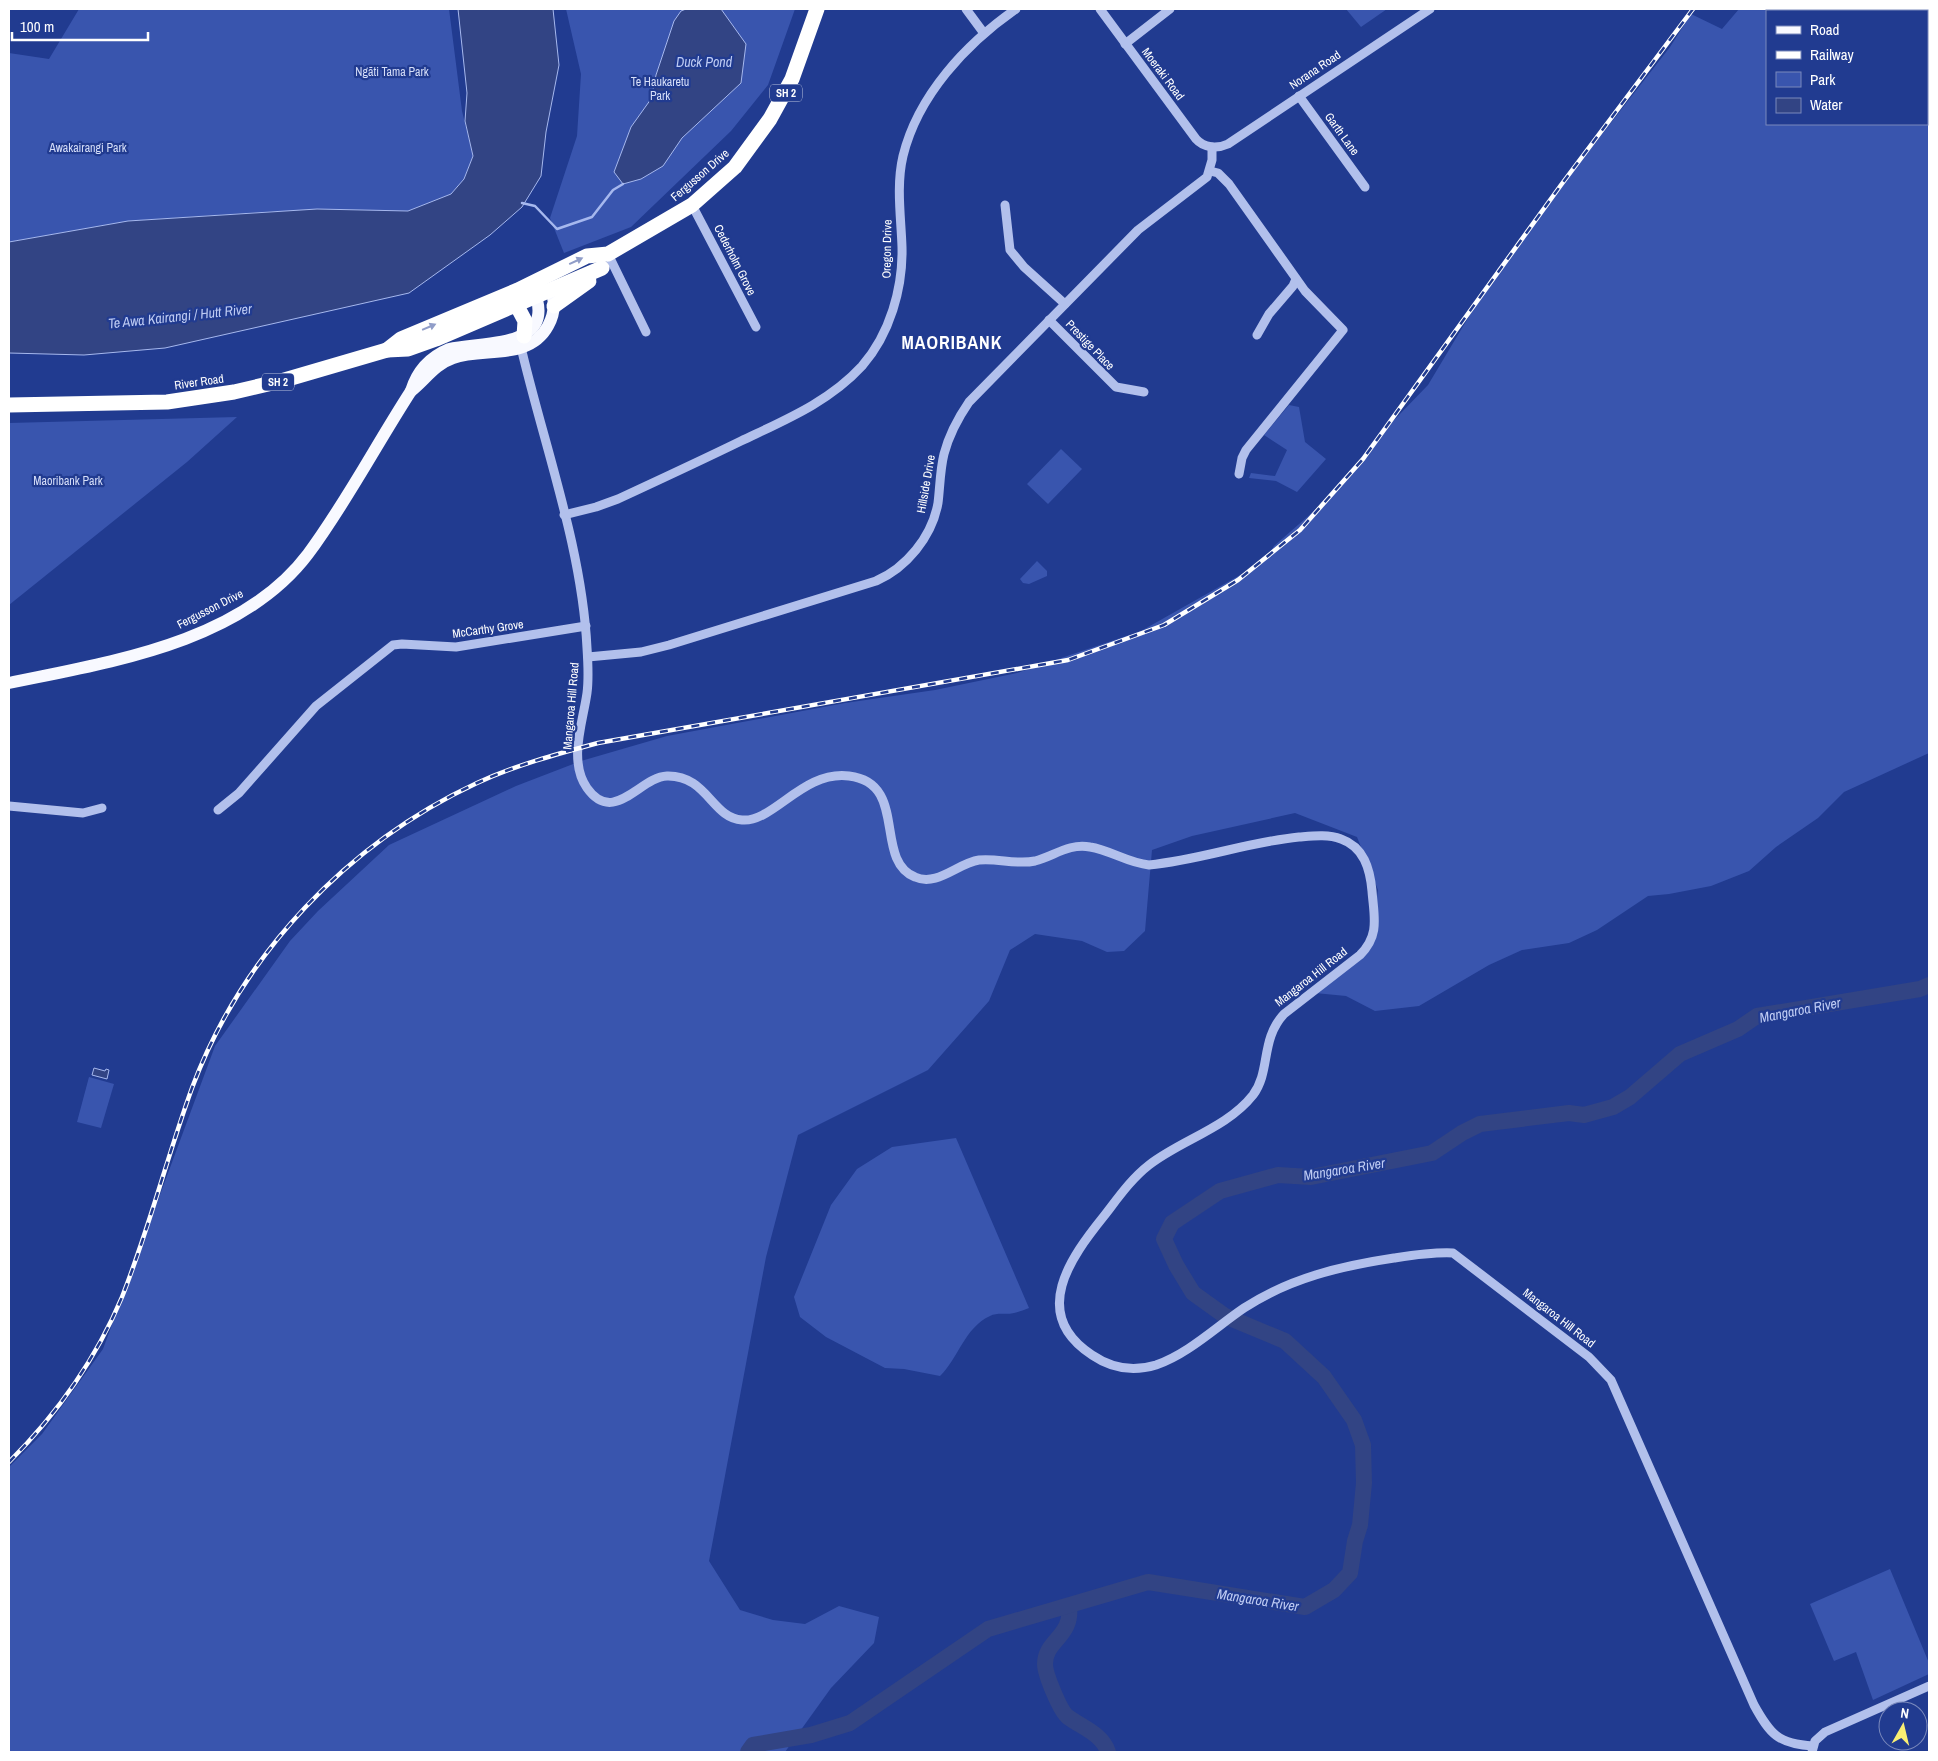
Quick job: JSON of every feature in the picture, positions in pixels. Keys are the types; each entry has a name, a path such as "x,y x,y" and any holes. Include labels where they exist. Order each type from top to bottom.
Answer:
{"highway":[{"name":"Fergusson Drive","path":"534,290 548,283 587,256 605,261 692,204 735,167 784,98 799,63 817,9"},
{"path":"554,306 588,282 605,261"},
{"name":"River Road","path":"9,405 174,400 234,392 281,381 387,350 417,346 517,306 534,290"},
{"name":"River Road","path":"387,350 401,339 534,290"},
{"path":"517,306 525,322 521,341"}],"main road":[{"path":"548,283 554,306"},
{"path":"521,341 535,324 538,304 534,290"},
{"name":"Fergusson Drive","path":"9,683 136,655 185,639 250,607 282,583 307,555 411,391 415,377 421,370 441,352 469,344 535,342 545,331 554,306"}],"street":[{"path":"966,9 983,32"},
{"name":"Oregon Drive","path":"564,514 596,508 618,499 814,406 844,383 863,364 878,344 897,294 902,266 900,187 904,156 921,114 942,79 983,32 1016,9"},
{"name":"Moeraki Road","path":"1100,9 1196,139 1202,144 1212,147"},
{"path":"1125,44 1170,9"},
{"name":"Norana Road","path":"1212,147 1228,144 1430,9"},
{"name":"Garth Lane","path":"1299,96 1366,187"},
{"path":"1212,147 1210,171 1218,173 1229,184 1296,279 1344,330 1246,450 1242,458 1239,474"},
{"name":"Hillside Drive","path":"588,657 641,652 669,645 876,582 897,570 911,556 932,522 937,504 944,453 963,411 978,391 1138,230 1201,182 1210,171"},
{"name":"Cederholm Grove","path":"692,204 756,327"},
{"path":"1005,205 1010,250 1024,267 1065,304"},
{"path":"605,261 646,332"},
{"path":"1257,335 1269,314 1293,286 1296,279"},
{"name":"Prestige Place","path":"1049,320 1116,387 1144,392"},
{"name":"Mangaroa Hill Road","path":"521,341 583,594 588,657 587,693 578,738 579,761 582,779 595,795 605,800 623,800 653,780 674,776 692,782 727,815 745,821 756,818 812,782 837,776 859,778 871,784 881,794 901,865 910,875 921,879 936,878 970,862 983,860 1024,862 1037,860 1074,847 1089,847 1136,863 1149,865 1257,842 1306,837 1341,839 1358,850 1366,862 1371,877 1375,932 1370,944 1360,955 1284,1014 1270,1035 1260,1082 1253,1094 1233,1112 1158,1158 1137,1176 1085,1240 1070,1263 1062,1282 1060,1308 1071,1336 1086,1352 1112,1365 1130,1368 1157,1364 1176,1355 1245,1308 1273,1292 1307,1278 1352,1264 1439,1252 1453,1253 1589,1358 1611,1380 1754,1705 1767,1727 1782,1740 1812,1749"},
{"name":"McCarthy Grove","path":"218,810 239,793 322,700 393,645 410,644 456,647 586,626"},
{"path":"9,806 83,814 102,808"},
{"path":"1812,1749 1819,1737 1837,1725 1929,1686"}],"green space":[{"path":"79,9 449,9 462,111 473,156 464,179 451,194 408,211 276,211 128,221 9,242 9,53 49,59"},
{"name":"Te Haukaretu Park","path":"566,9 795,9 768,85 731,131 631,227 564,253 550,218 577,136 581,74"},
{"path":"1346,9 1387,9 1361,27"},
{"path":"1739,9 1929,9 1929,753 1844,792 1818,818 1776,847 1749,871 1711,886 1648,896 1597,930 1569,943 1522,950 1489,965 1419,1006 1375,1011 1346,996 1315,993 1370,942 1378,890 1357,837 1295,813 1192,836 1152,850 1145,931 1124,951 1107,952 1082,941 1035,934 1010,950 989,1001 928,1070 798,1135 766,1257 709,1561 740,1610 773,1620 805,1624 839,1606 879,1617 874,1643 831,1688 785,1752 9,1752 9,1467 42,1434 103,1349 215,1046 290,941 318,911 389,845 516,786 581,761 667,736 845,703 935,690 1017,673 1141,631 1265,561 1274,546 1322,504 1370,454 1368,447 1428,385 1474,308 1497,277 1497,269 1670,47 1691,14 1722,29"},
{"path":"1289,405 1299,407 1305,442 1326,459 1297,492 1276,481 1249,478 1251,473 1275,476 1287,450 1264,435"},
{"name":"Maoribank Park","path":"237,417 187,462 9,605 9,423"},
{"path":"1061,449 1082,469 1048,504 1027,484"},
{"path":"1037,561 1047,571 1047,576 1029,584 1023,583 1020,579"},
{"path":"89,1077 114,1084 101,1128 77,1122"},
{"path":"956,1138 1029,1308 1014,1313 993,1315 981,1321 968,1335 940,1376 904,1369 885,1368 826,1337 800,1317 794,1297 831,1205 857,1169 892,1147"},
{"path":"1890,1569 1929,1663 1929,1674 1873,1700 1856,1652 1834,1661 1810,1604"}],"water":[{"name":"Te Awa Kairangi / Hutt River","path":"458,9 553,9 559,65 546,132 541,176 522,207 490,235 409,293 165,348 84,355 9,353 9,242 128,221 317,209 408,211 451,194 464,179 473,156 465,121 467,93"},
{"name":"Duck Pond","path":"686,9 721,9 746,44 741,83 682,138 663,166 641,179 623,184 614,172 631,127 651,99 656,75 674,21 681,11"},
{"path":"94,1068 105,1071 106,1069 109,1070 107,1079 92,1075"}],"waterway":[{"path":"522,203 535,206 557,229 592,217 613,190 623,184"},
{"name":"Mangaroa River","path":"748,1752 753,1745 811,1735 850,1723 988,1629 1148,1582 1305,1607 1334,1590 1350,1573 1355,1541 1360,1525 1364,1483 1363,1445 1354,1420 1324,1377 1285,1341 1225,1316 1193,1293 1176,1265 1164,1239 1172,1223 1220,1191 1278,1175 1311,1177 1432,1153 1462,1133 1480,1124 1569,1113 1584,1115 1613,1107 1630,1097 1680,1054 1738,1029 1757,1016 1920,989 1929,985"},
{"path":"1069,1606 1067,1625 1046,1656 1047,1676 1061,1708 1068,1717 1097,1736 1108,1752"}],"railway":[{"path":"9,1462 59,1405 87,1364 112,1320 141,1245 192,1088 213,1039 239,992 270,948 305,908 343,871 385,837 430,808 477,783 537,760 598,743 1068,660 1164,625 1238,580 1300,530 1363,459 1561,185 1693,9"}],"district":[{"name":"MAORIBANK","path":"952,342"}],"park label":[{"name":"Ngāti Tama Park","path":"392,72"},
{"name":"Awakairangi Park","path":"88,148"}]}
